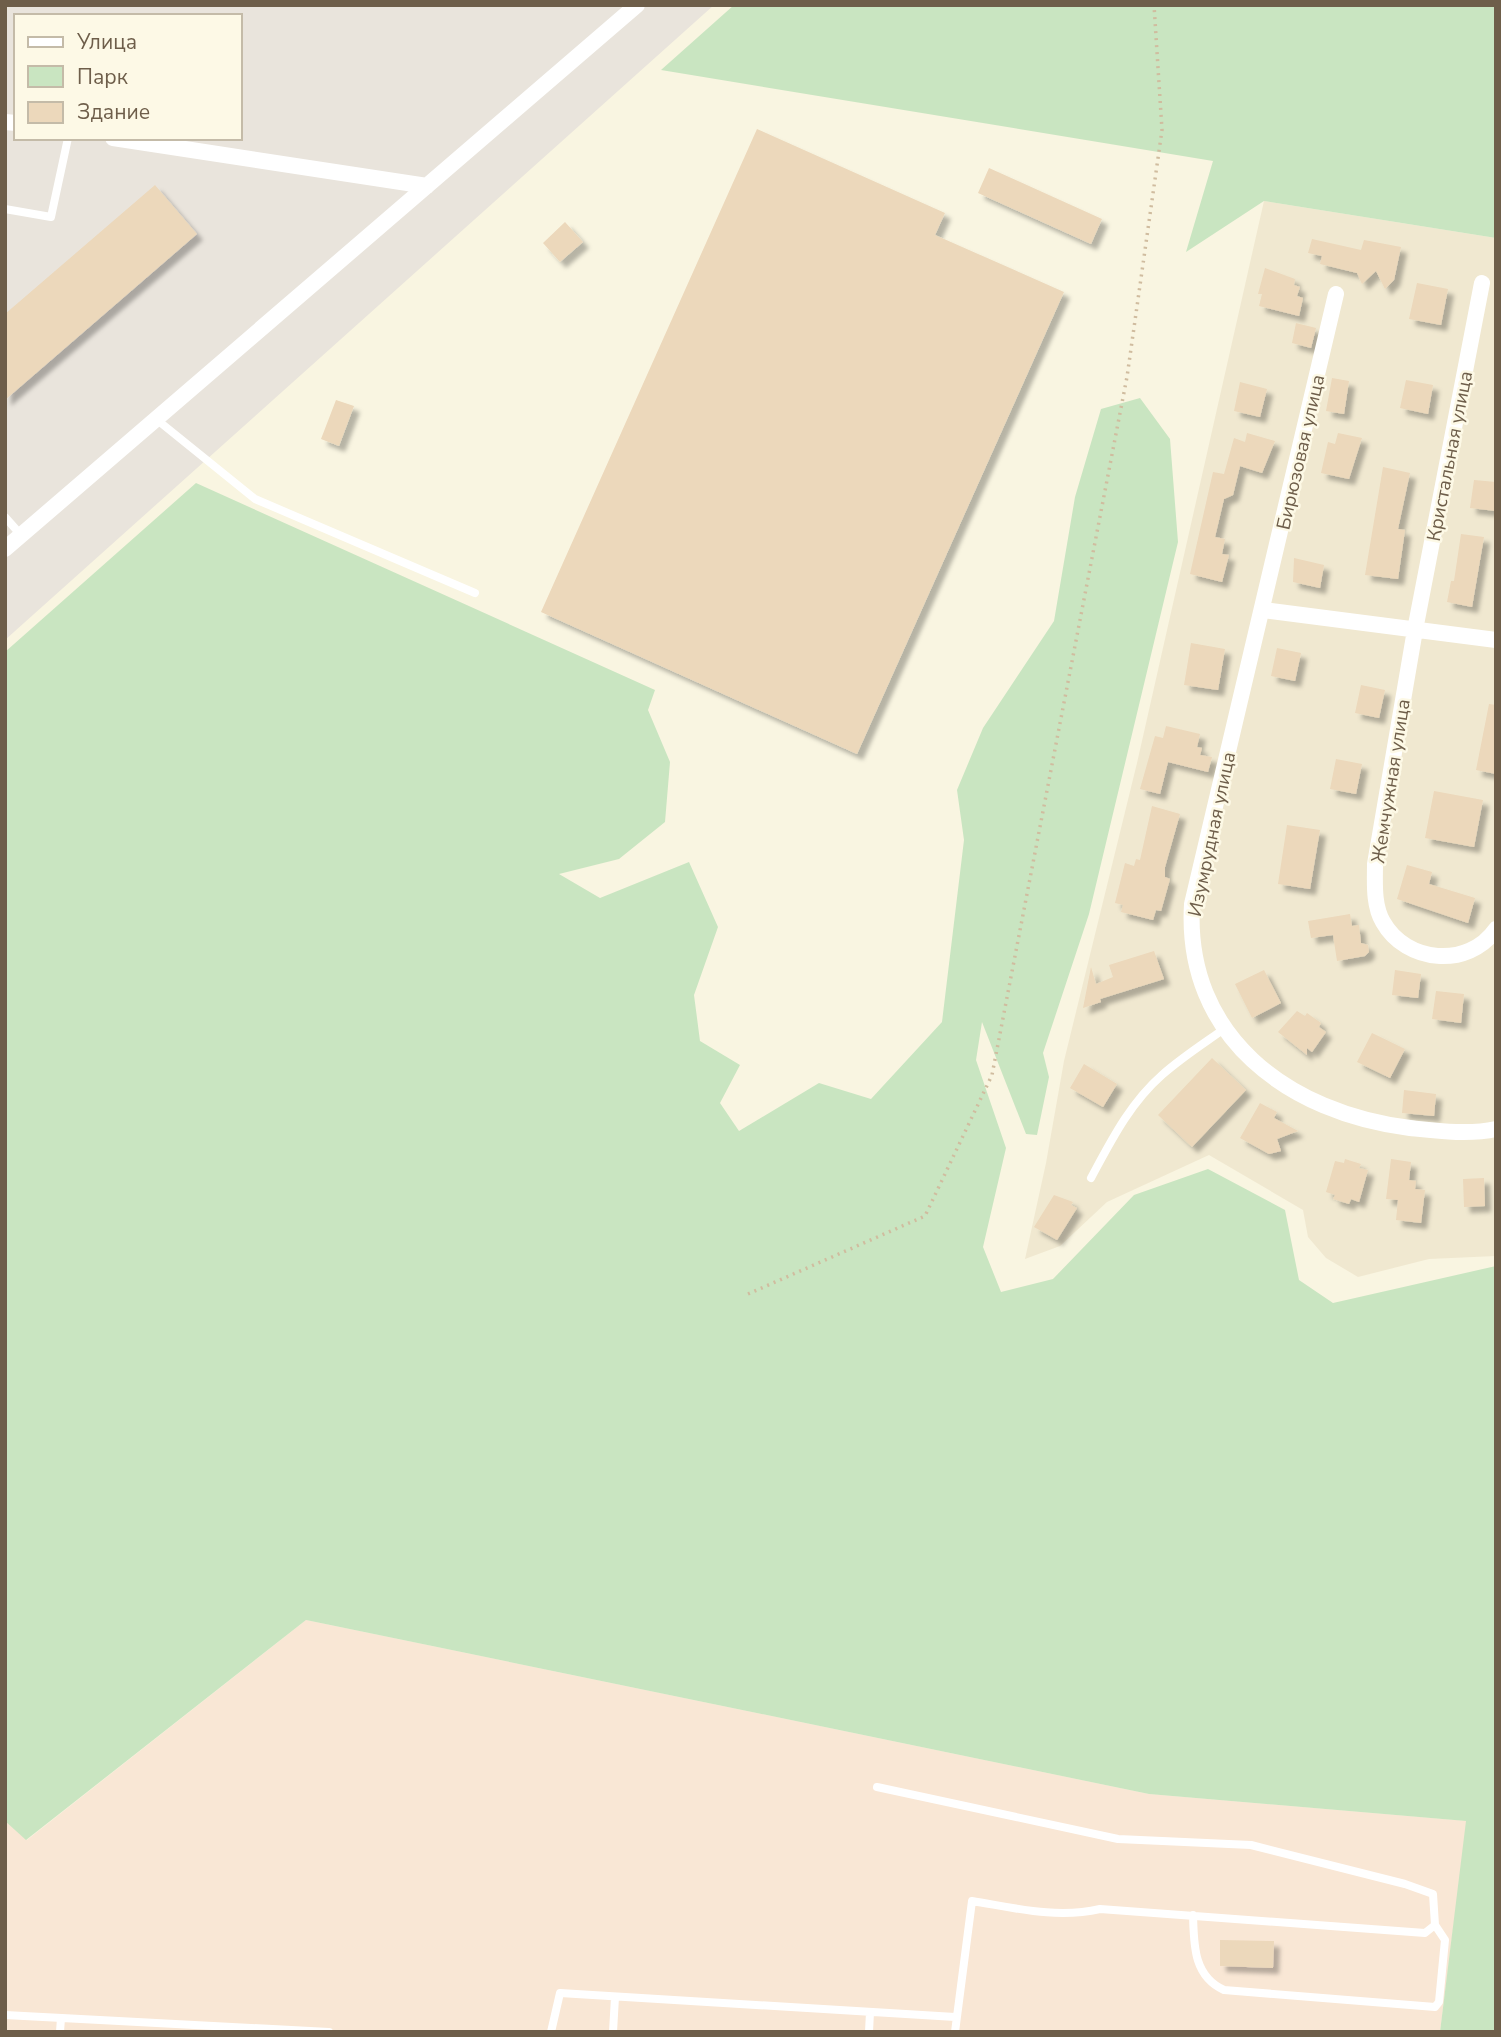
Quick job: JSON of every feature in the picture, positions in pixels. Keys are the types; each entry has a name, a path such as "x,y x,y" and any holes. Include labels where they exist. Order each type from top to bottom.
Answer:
{"street":[{"path":"5,549 637,5"},
{"path":"126,140 428,186"},
{"name":"Кристальная улица","path":"1415,629 1482,283"},
{"name":"Бирюзовая улица","path":"1264,610 1336,294"},
{"path":"1264,610 1496,640"},
{"name":"Изумрудная улица","path":"1264,610 1192,904 1190,936 1195,967 1206,1000 1224,1029 1252,1059 1303,1096 1337,1110 1393,1125 1438,1131 1496,1129"},
{"name":"Жемчужная улица","path":"1415,629 1375,863 1375,891 1381,919 1394,939 1432,956 1456,957 1476,949 1496,929"}],"lane":[{"path":"5,209 51,217 68,140"},
{"path":"156,419 255,499 475,593"},
{"path":"5,517 21,535"},
{"path":"1091,1178 1118,1128 1141,1097 1161,1076 1224,1029"},
{"path":"877,1787 1118,1839 1251,1845 1405,1884 1433,1895 1435,1925 1444,1940 1439,2002 1435,2007 1224,1990 1211,1985 1195,1956 1194,1915"},
{"path":"956,2032 955,2017 972,1901 1075,1915 1100,1909 1426,1933 1435,1925"},
{"path":"551,2032 559,1993 955,2017"},
{"path":"614,2032 615,1997"},
{"path":"869,2032 870,2012"},
{"path":"5,2015 329,2032"},
{"path":"61,2018 61,2032"},
{"path":"111,2021 111,2032"}],"path":[{"path":"748,1294 925,1216 992,1075 1127,376 1162,130 1154,5"}],"shaded area":[{"path":"5,5 714,5 5,640"},
{"path":"1264,201 1496,238 1496,1256 1429,1259 1358,1277 1326,1258 1308,1237 1303,1210 1209,1155 1107,1202 1060,1246 1025,1259 1064,1061 1137,763"},
{"path":"306,1620 1149,1794 1467,1821 1440,2032 5,2032 5,1821 27,1840"}],"green space":[{"path":"734,5 1496,5 1496,238 1264,201 1186,252 1213,161 661,70"},
{"path":"1140,398 1170,439 1178,542 1089,914 1043,1053 1049,1077 1037,1135 1026,1134 982,1022 976,1060 1006,1148 983,1247 1001,1292 1053,1279 1134,1195 1208,1169 1285,1210 1299,1280 1333,1303 1496,1266 1496,2032 1440,2032 1466,1821 1149,1794 306,1620 26,1840 5,1821 5,652 196,483 655,690 648,710 670,762 665,822 619,859 559,874 600,898 689,862 718,927 694,995 700,1041 740,1065 720,1103 739,1131 819,1083 871,1099 942,1022 964,840 957,790 983,728 1054,621 1075,497 1101,409"}],"building":[{"path":"757,129 945,213 935,235 1064,292 857,754 541,612"},
{"path":"989,168 1102,219 1091,244 978,193"},
{"path":"155,185 197,234 5,400 5,314"},
{"path":"565,222 583,242 560,262 543,243"},
{"path":"1312,239 1361,250 1364,240 1401,247 1394,280 1385,289 1376,271 1362,284 1357,273 1320,264 1322,256 1308,253"},
{"path":"1265,268 1295,279 1294,285 1300,287 1297,296 1303,298 1299,316 1259,306 1262,294 1258,294"},
{"path":"1417,283 1448,289 1441,325 1409,319"},
{"path":"1296,323 1316,328 1311,348 1292,343"},
{"path":"1332,378 1349,381 1344,414 1326,411"},
{"path":"1406,380 1433,385 1428,414 1400,408"},
{"path":"1240,382 1267,389 1260,417 1234,411"},
{"path":"336,400 354,406 339,446 321,439"},
{"path":"1247,433 1275,441 1262,473 1240,466 1233,495 1224,499 1215,537 1225,539 1222,554 1229,555 1222,582 1190,574 1213,472 1224,474 1234,438 1245,442"},
{"path":"1338,433 1362,438 1349,479 1321,473 1328,442 1335,444"},
{"path":"1383,467 1410,473 1398,529 1405,530 1398,579 1365,575"},
{"path":"1474,480 1496,482 1496,511 1470,508"},
{"path":"1461,534 1484,537 1472,607 1447,602 1451,581 1454,581"},
{"path":"1294,558 1324,565 1320,588 1293,582"},
{"path":"1191,643 1225,649 1218,690 1184,685"},
{"path":"1277,648 1301,653 1295,681 1271,676"},
{"path":"1361,685 1385,690 1379,718 1355,713"},
{"path":"1489,704 1496,705 1496,774 1476,770"},
{"path":"1166,726 1200,734 1197,747 1202,748 1200,755 1212,757 1208,772 1168,762 1160,794 1140,789 1155,736 1163,738"},
{"path":"1336,759 1362,764 1356,794 1330,789"},
{"path":"1434,791 1483,800 1474,847 1425,838"},
{"path":"1152,806 1180,814 1165,867 1165,877 1170,879 1161,911 1156,910 1153,920 1121,912 1123,905 1115,903 1125,863 1134,866 1136,859 1140,860"},
{"path":"1287,825 1320,830 1310,889 1278,884"},
{"path":"1407,865 1432,872 1429,884 1475,898 1468,923 1397,899"},
{"path":"1350,914 1352,926 1359,925 1361,943 1368,945 1369,952 1365,956 1337,961 1333,935 1311,938 1308,921"},
{"path":"1154,951 1164,979 1100,999 1101,1002 1083,1008 1091,967 1096,984 1113,977 1109,965"},
{"path":"1264,970 1281,1003 1252,1018 1235,984"},
{"path":"1395,970 1421,974 1418,998 1392,995"},
{"path":"1436,991 1464,994 1461,1023 1432,1019"},
{"path":"1297,1011 1305,1016 1307,1013 1321,1023 1319,1027 1326,1032 1312,1052 1307,1048 1307,1055 1278,1032"},
{"path":"1372,1033 1405,1049 1390,1078 1357,1062"},
{"path":"1212,1058 1246,1090 1192,1147 1158,1115"},
{"path":"1084,1064 1117,1084 1103,1107 1070,1088"},
{"path":"1404,1090 1436,1094 1434,1116 1402,1113"},
{"path":"1260,1103 1277,1112 1274,1118 1298,1131 1277,1139 1281,1151 1269,1154 1240,1138"},
{"path":"1345,1159 1361,1164 1359,1168 1368,1170 1359,1202 1351,1199 1349,1204 1333,1199 1335,1195 1326,1192 1335,1161 1344,1163"},
{"path":"1391,1159 1411,1162 1409,1180 1416,1181 1415,1189 1425,1190 1421,1223 1396,1220 1398,1200 1386,1199"},
{"path":"1484,1178 1485,1206 1464,1207 1463,1179"},
{"path":"1054,1195 1073,1202 1071,1205 1077,1208 1057,1240 1034,1227"},
{"path":"1220,1940 1274,1941 1273,1968 1220,1966"}]}
